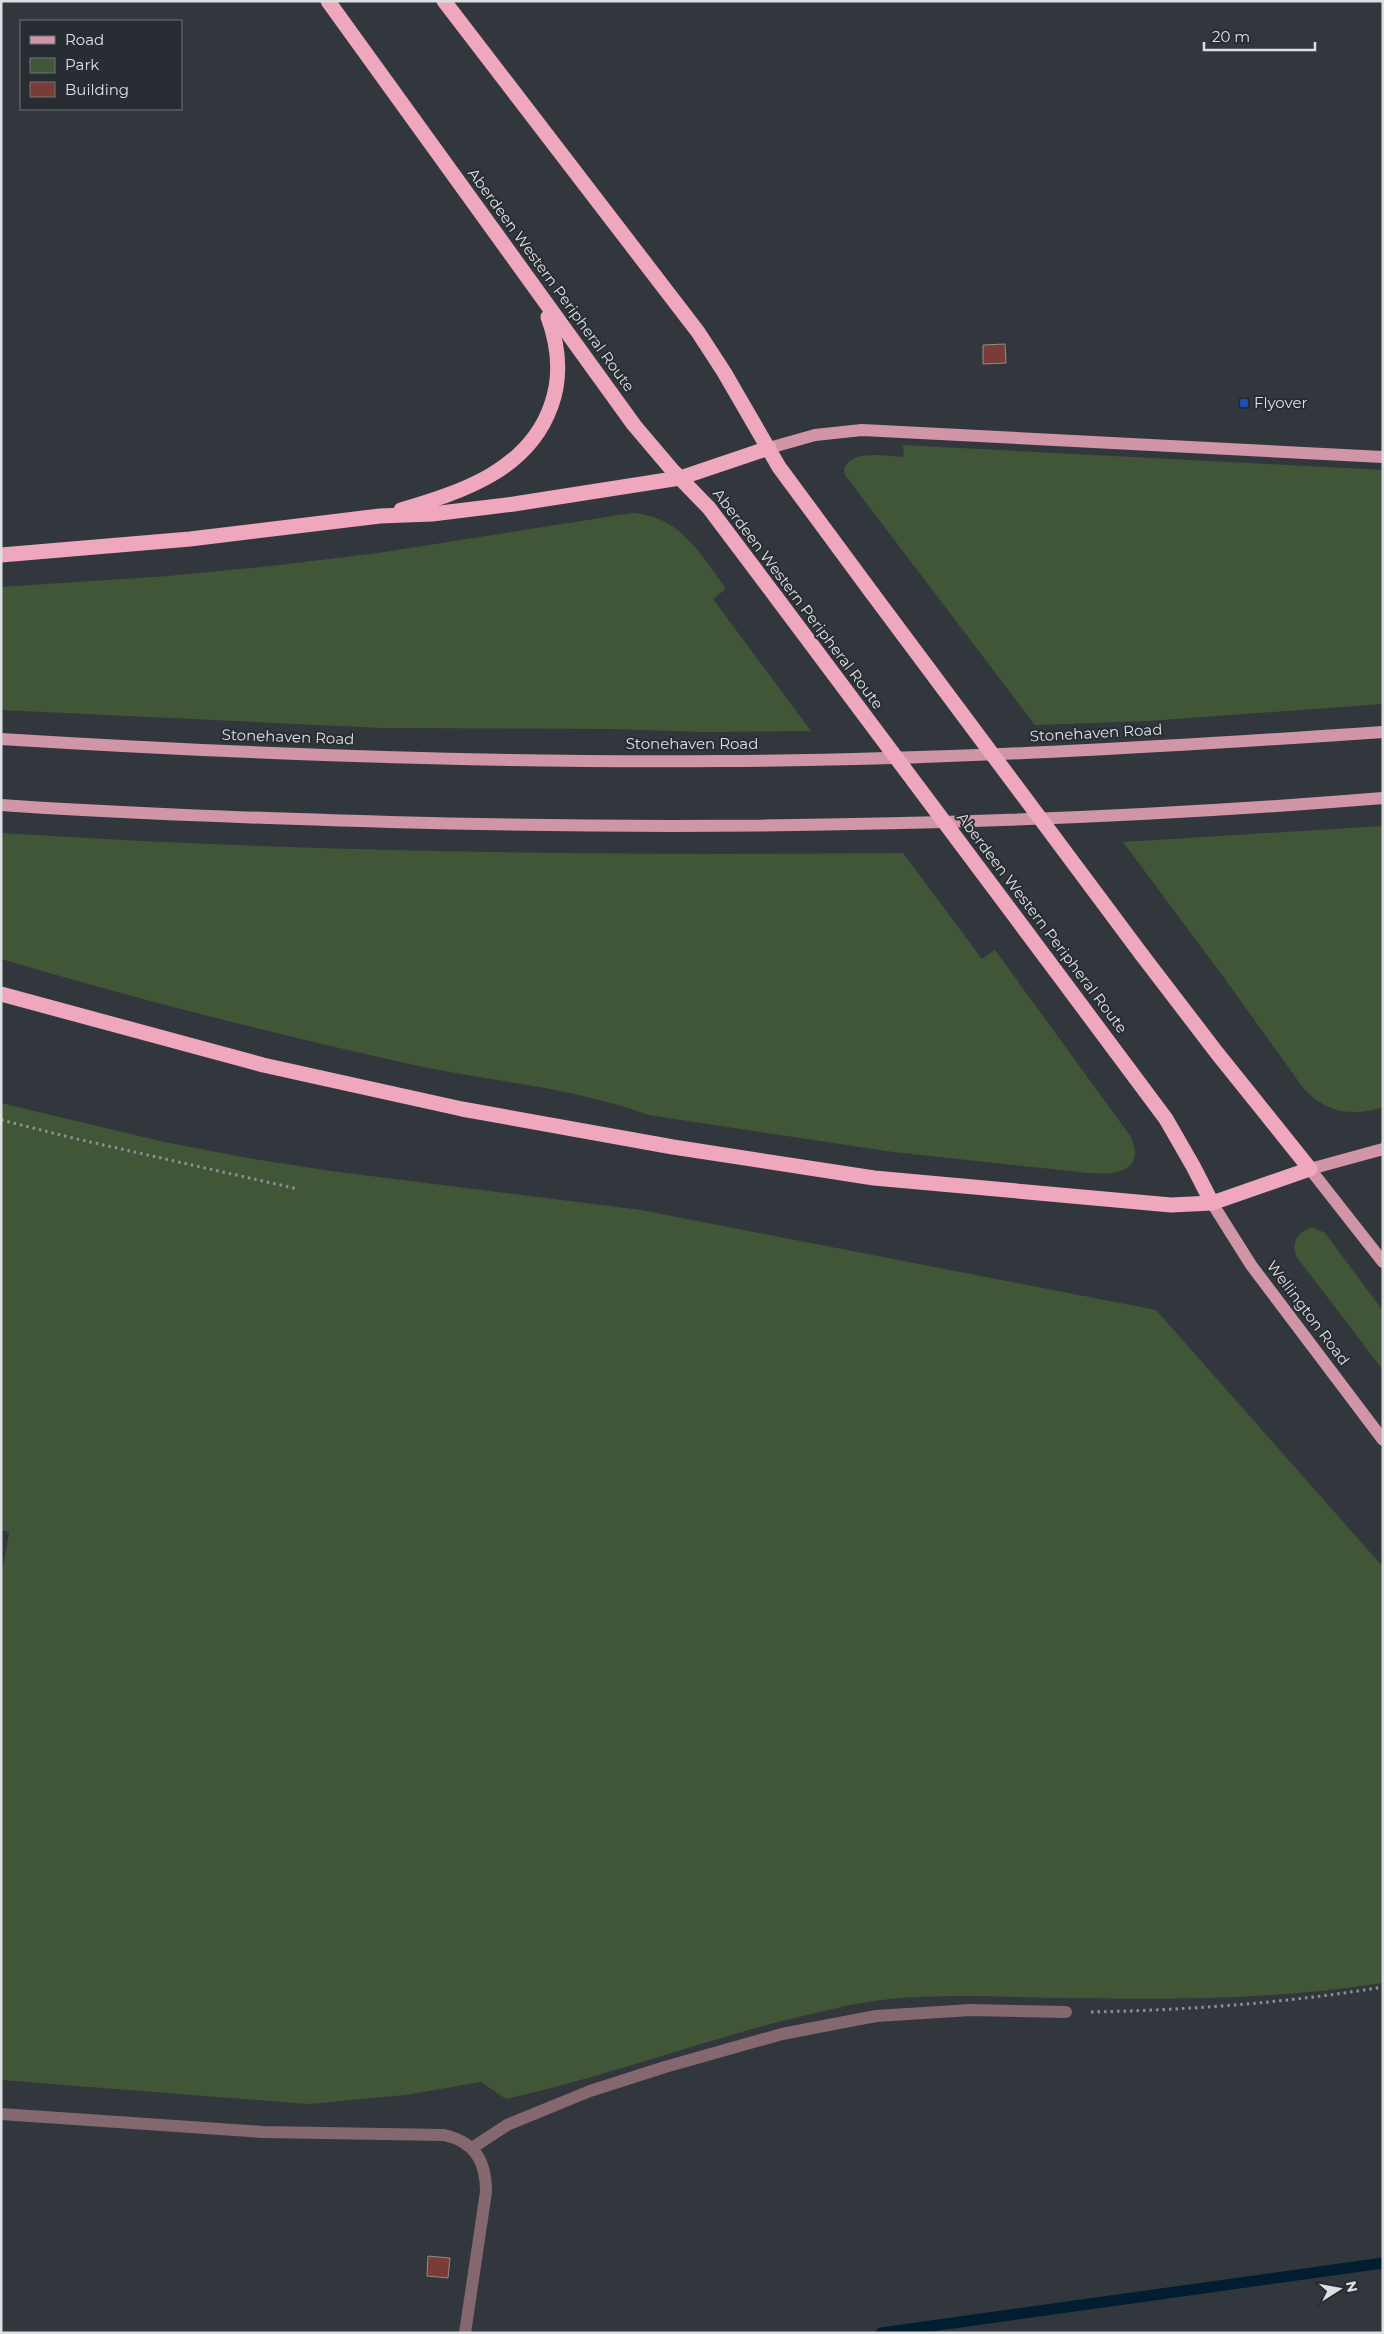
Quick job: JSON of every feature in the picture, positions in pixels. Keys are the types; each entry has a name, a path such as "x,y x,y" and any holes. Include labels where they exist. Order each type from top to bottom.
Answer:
{"highway":[{"name":"Aberdeen Western Peripheral Route","path":"328,1 634,426 722,524 1166,1119 1212,1203"},
{"path":"1,994 263,1065 462,1109 673,1147 874,1178 1171,1205 1212,1203 1310,1169 1217,1053 1142,955 791,485 712,352 698,332 444,1"},
{"path":"380,516 450,494 496,473 526,450 540,432 555,395 558,376 558,356 556,338 534,289"},
{"path":"1,555 190,539 380,516 472,510 680,478 769,448"}],"main road":[{"path":"769,448 815,435 862,430 1383,457"},
{"name":"Stonehaven Road","path":"1,739 162,749 362,756 722,761 1055,752 1383,732"},
{"path":"1,805 90,811 323,820 512,825 742,826 1103,816 1383,798"},
{"path":"1383,1149 1310,1169 1383,1262"},
{"name":"Wellington Road","path":"1212,1203 1251,1264 1383,1440"}],"street":[{"path":"472,2148 507,2125 590,2091 665,2067 782,2034 886,2016 971,2010 1066,2012"},
{"path":"1,2114 263,2132 444,2135 464,2142 472,2148 482,2161 486,2176 486,2192 465,2333"}],"path":[{"path":"1,1120 77,1140 298,1189"},
{"path":"1066,2012 1160,2011 1311,1999 1383,1987"}],"green space":[{"path":"903,445 1383,470 1383,704 1148,721 1035,725 845,475 844,468 848,462 855,458 871,455 904,457"},
{"path":"632,513 663,521 676,529 707,562 726,589 713,599 811,731 704,732 609,729 381,728 1,710 1,587 168,576 271,566 378,553"},
{"path":"1383,826 1383,1107 1361,1112 1340,1111 1321,1103 1304,1089 1123,842"},
{"path":"1,833 226,845 452,851 677,854 903,853 982,959 995,950 1131,1137 1135,1149 1134,1158 1131,1164 1118,1172 1089,1173 893,1152 648,1115 593,1098 536,1086 423,1067 317,1043 211,1017 53,974 1,959"},
{"path":"1,1103 160,1141 242,1157 331,1171 641,1210 1156,1310 1383,1567 1383,1983 1306,1992 1229,1997 1113,1999 960,1996 878,2000 786,2020 577,2081 506,2099 481,2082 405,2095 308,2104 1,2080 1,1580 9,1532 1,1530"},
{"path":"1312,1227 1325,1233 1383,1311 1383,1370 1296,1256 1294,1247 1297,1238 1303,1231"}],"building":[{"path":"1005,344 1006,363 983,364 983,345"},
{"path":"428,2256 450,2258 448,2278 427,2276"}],"waterway":[{"path":"881,2333 1383,2263"}],"place":[{"name":"Flyover","path":"1244,403"}]}
